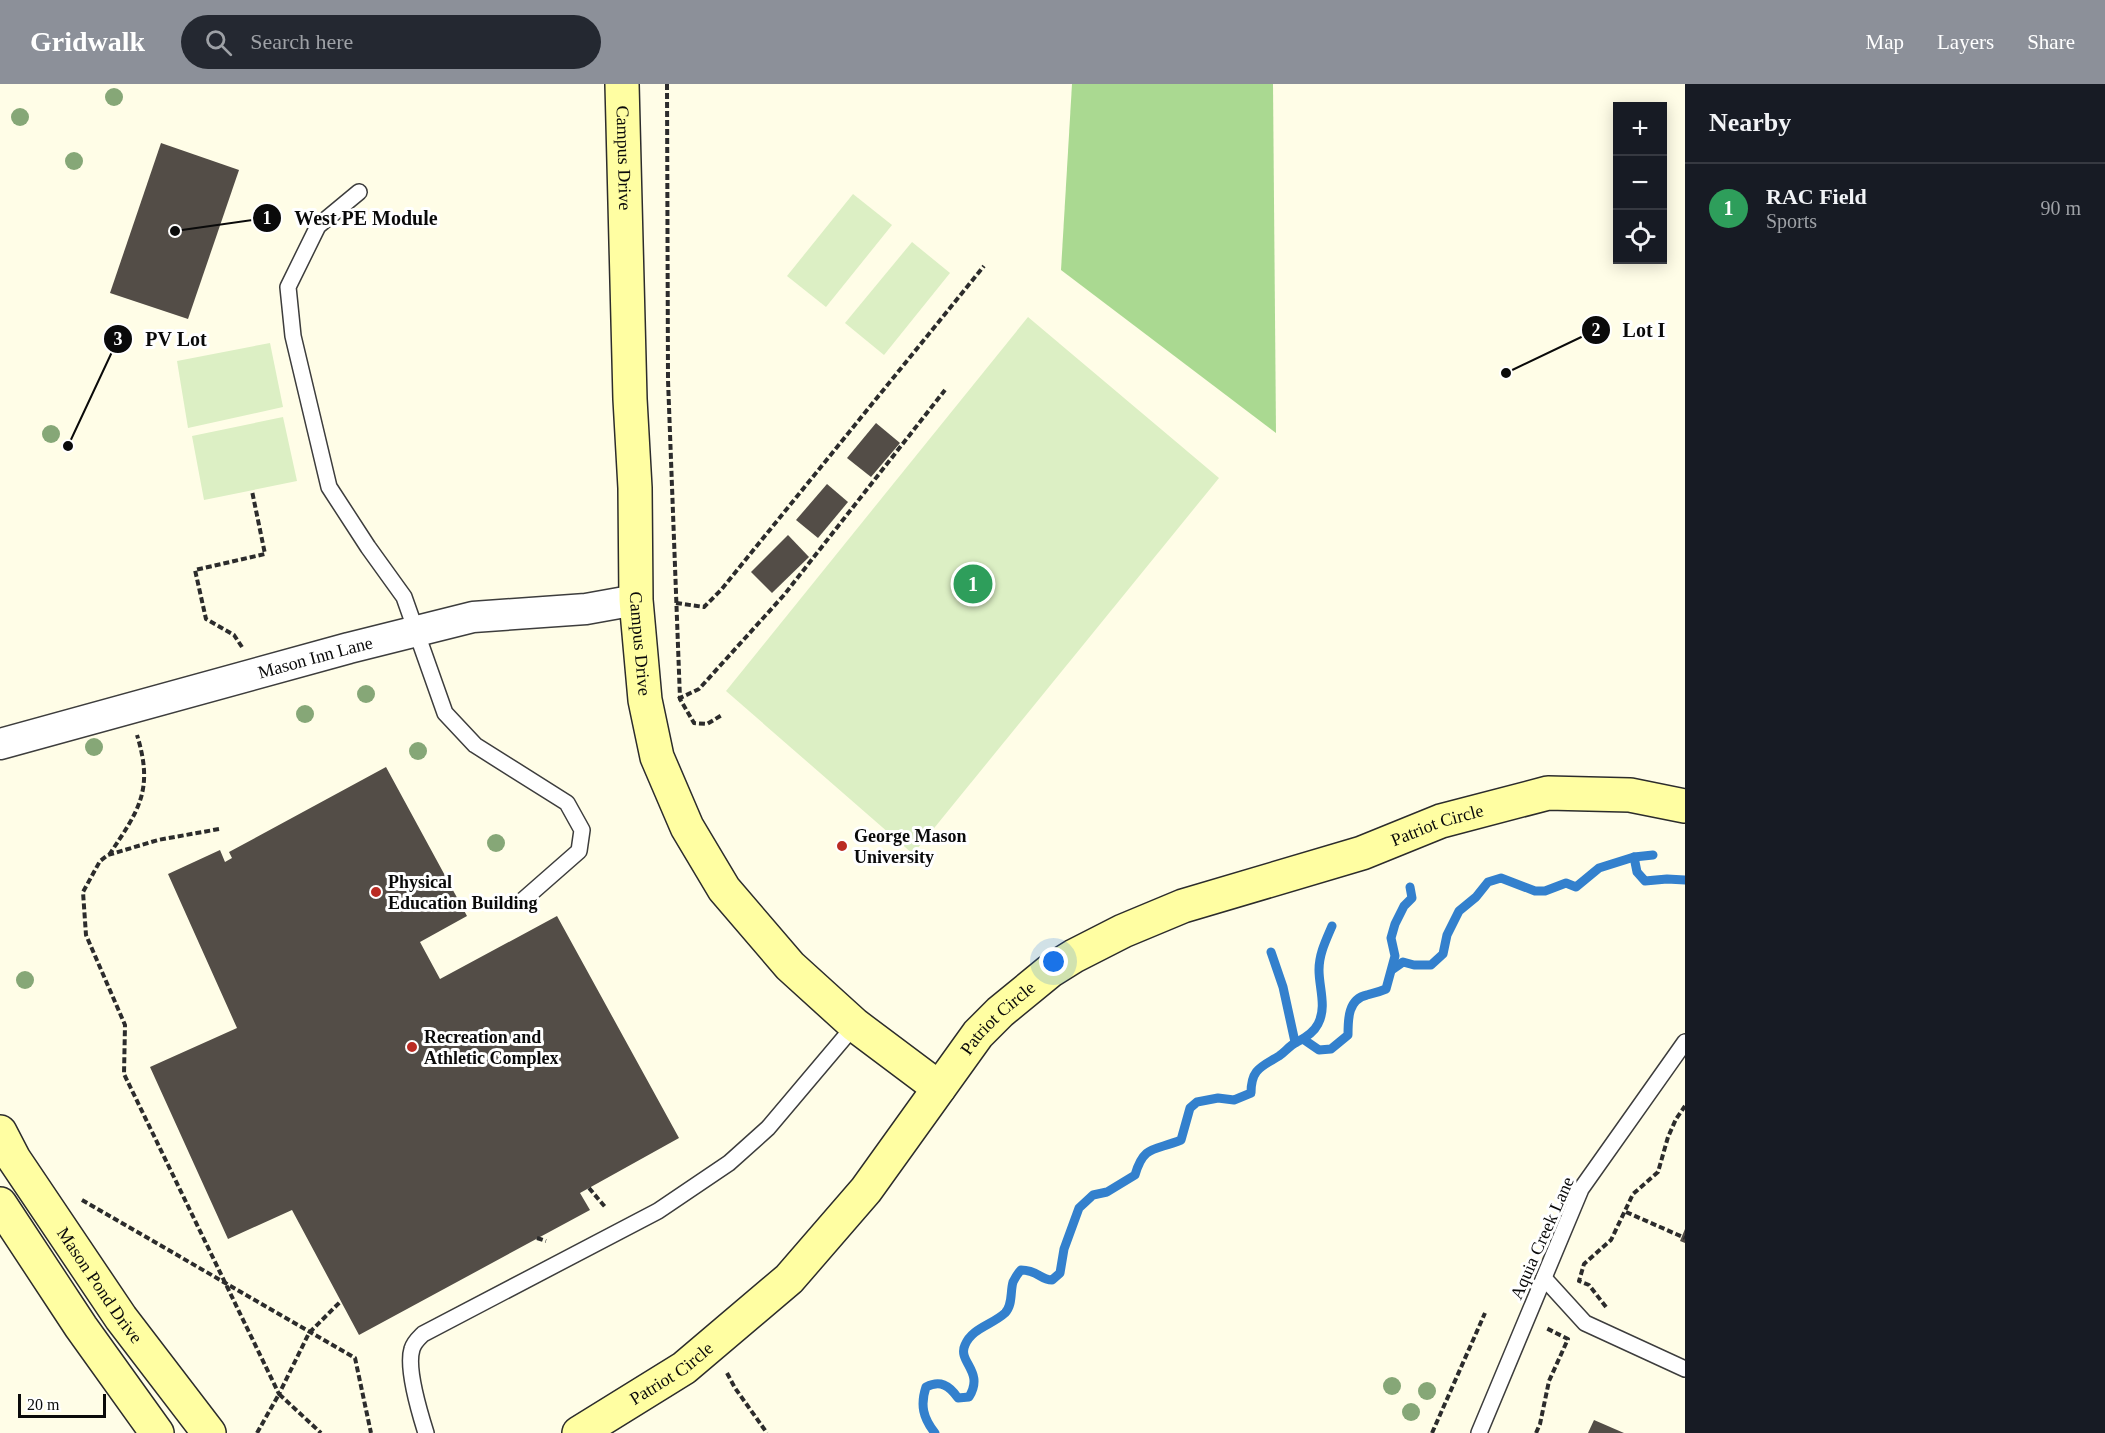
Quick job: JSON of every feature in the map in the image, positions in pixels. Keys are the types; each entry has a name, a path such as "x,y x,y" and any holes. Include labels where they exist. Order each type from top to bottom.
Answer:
{"street":[{"name":"Campus Drive","path":"622,84 630,399 635,488 636,600 645,700 657,757 687,827 724,889 790,966 855,1025 939,1088"},
{"name":"Mason Inn Lane","path":"0,744 416,630 474,617 586,609 636,600"},
{"name":"Patriot Circle","path":"579,1433 684,1368 789,1279 866,1190 978,1034 1000,1012 1050,971 1074,956 1123,931 1183,906 1362,853 1441,821 1548,793 1630,795 1685,806"},
{"name":"Mason Pond Drive","path":"0,1132 14,1159 121,1318 209,1433"},
{"path":"0,1204 81,1327 157,1433"}],"lane":[{"path":"359,192 318,226 288,287 293,336 329,487 404,597 445,713 475,745 567,803 582,830 579,851 522,901"},
{"path":"426,1433 410,1363 411,1351 423,1334 658,1211 729,1163 768,1128 855,1025"},
{"name":"Aquia Creek Lane","path":"1479,1433 1581,1190 1685,1042"},
{"path":"1544,1278 1585,1323 1685,1369"}],"path":[{"path":"667,84 668,380 680,699 694,723 707,724 722,715"},
{"path":"675,603 704,607 721,591 984,266"},
{"path":"645,700 680,699 699,689 784,596 945,390"},
{"path":"252,490 265,554 195,570 206,619 234,635 249,659 261,672"},
{"path":"126,708 143,752 145,779 142,801 108,855 100,861 83,892 87,935 125,1025 124,1074 279,1394 321,1433"},
{"path":"108,855 158,840 219,829"},
{"path":"1615,1312 1606,1307 1589,1286 1579,1281 1584,1264 1611,1240 1633,1194 1658,1172 1668,1137 1685,1106"},
{"path":"589,1188 606,1208"},
{"path":"72,1194 355,1358 371,1433"},
{"path":"1626,1212 1685,1238"},
{"path":"537,1238 546,1241"},
{"path":"257,1433 309,1333 341,1301"},
{"path":"1432,1433 1485,1312"},
{"path":"1536,1433 1549,1381 1568,1340 1540,1325"},
{"path":"725,1369 735,1388 767,1433"}],"green space":[{"path":"1072,84 1273,84 1276,433 1061,270"},
{"path":"853,194 892,225 826,307 787,276"},
{"path":"912,242 950,273 884,355 845,323"},
{"path":"1028,317 1219,478 913,854 726,691"},
{"path":"270,343 283,407 188,428 177,361"},
{"path":"283,417 297,481 204,500 192,436"}],"building":[{"path":"161,143 239,170 188,319 110,293"},
{"path":"876,423 900,443 871,477 847,458"},
{"path":"827,484 848,502 818,538 796,520"},
{"path":"788,535 809,557 772,593 751,572"},
{"name":"Recreation and Athletic Complex","path":"386,767 467,916 420,942 440,979 557,916 679,1138 580,1193 590,1210 359,1335 292,1210 228,1239 150,1067 237,1028 168,874 220,850 225,862 232,858 229,852"},
{"path":"1685,1229 1685,1243 1680,1241"},
{"path":"1594,1420 1624,1433 1588,1433"}],"waterway":[{"path":"1393,969 1403,962 1414,965 1431,965 1443,954 1447,935 1459,911 1476,897 1488,882 1501,878 1535,891 1545,891 1566,883 1576,887 1599,868 1634,857 1653,855"},
{"path":"1634,857 1637,872 1645,881 1685,880"},
{"path":"1303,1039 1319,1050 1331,1049 1348,1035 1350,1010 1356,1001 1361,997 1386,989 1395,956 1391,938 1404,906 1412,898 1410,887"},
{"path":"935,1433 924,1411 923,1400 926,1387 940,1384 948,1387 958,1398 969,1397 974,1380 964,1357 968,1339 1008,1310 1013,1282 1021,1270 1052,1280 1060,1273 1064,1249 1079,1208 1093,1195 1107,1192 1135,1175 1138,1165 1147,1153 1181,1140 1190,1108 1197,1102 1218,1098 1234,1100 1251,1093 1251,1085 1258,1070 1314,1030 1322,1011 1320,958 1332,926"},
{"path":"1271,952 1283,987 1295,1042"}],"place":[{"name":"West PE Module","path":"175,231"},
{"name":"Lot I","path":"1506,373"},
{"name":"PV Lot","path":"68,446"},
{"name":"RAC Field","path":"973,584"},
{"name":"George Mason University","path":"842,846"},
{"name":"Physical Education Building","path":"376,892"},
{"name":"Recreation and Athletic Complex","path":"412,1047"}]}
